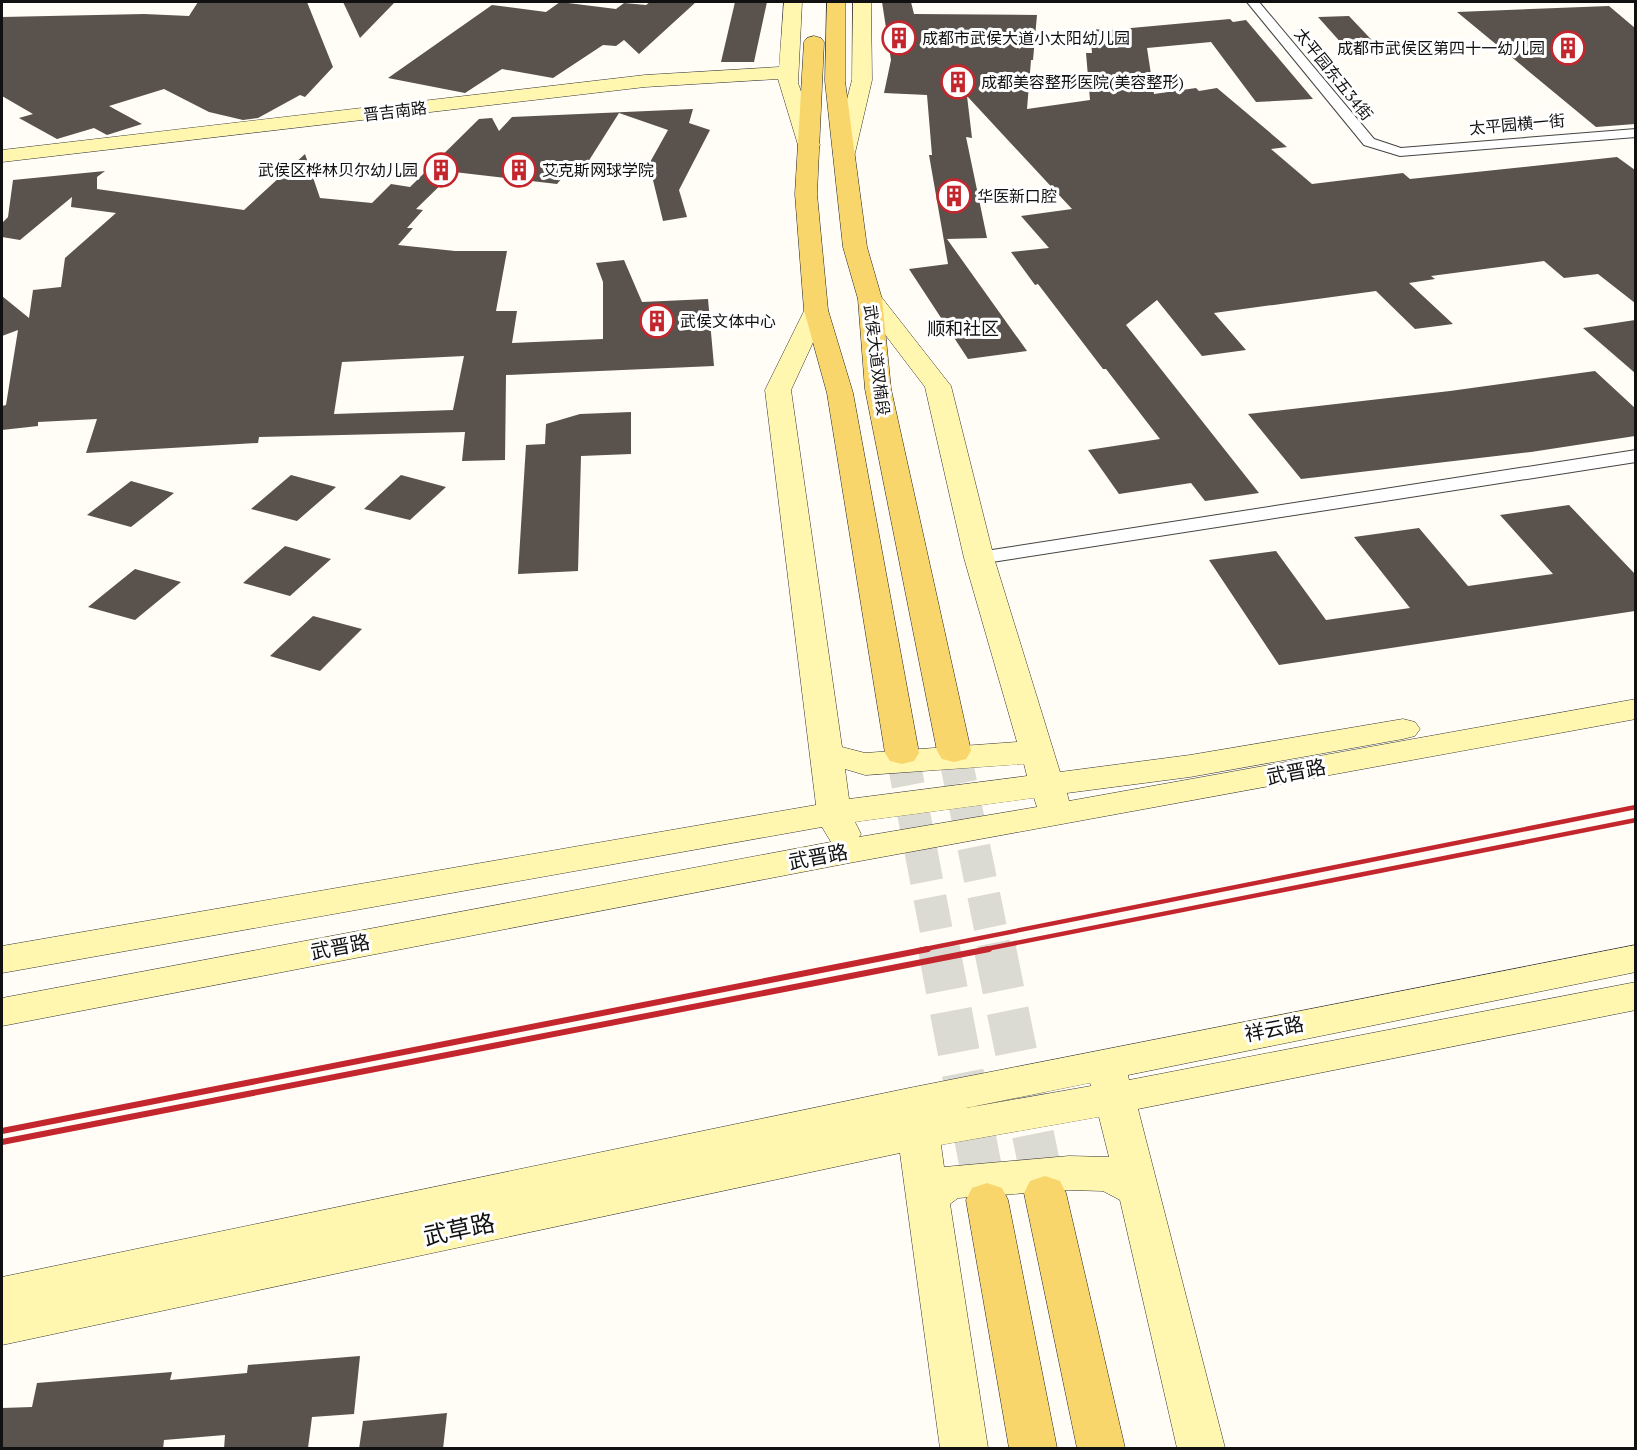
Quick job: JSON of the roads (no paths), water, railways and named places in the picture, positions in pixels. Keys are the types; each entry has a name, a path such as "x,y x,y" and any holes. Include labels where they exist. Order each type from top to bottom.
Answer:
{"main road":[{"name":"武侯大道双楠段","path":"836,2 812,78 844,153 855,247 870,299 878,389 954,751"},
{"name":"武侯大道双楠段","path":"815,24 806,194 816,310 840,393 902,753"},
{"path":"1045,1193 1101,1449"},
{"path":"987,1200 1033,1449"}],"street":[{"path":"793,2 812,78"},
{"path":"844,153 862,80 862,2"},
{"name":"太平园东五34街","path":"1253,2 1369,142 1400,152"},
{"name":"晋吉南路","path":"2,156 645,81 812,78"},
{"name":"太平园横一街","path":"1400,152 1635,133"},
{"path":"870,299 938,386 979,558 1051,800"},
{"path":"816,310 778,390 834,813 849,851"},
{"path":"979,558 1635,456"},
{"name":"武晋路","path":"2,1012 849,851 1190,766 1635,689"},
{"name":"武晋路","path":"2,960 834,813 1051,800 1635,709"},
{"path":"826,753 865,764 1020,754 1036,746"},
{"name":"祥云路","path":"1110,1081 1635,958"},
{"name":"祥云路","path":"915,1118 1110,1081 1635,996"},
{"path":"1110,1081 1139,1190 1201,1449"},
{"path":"915,1118 964,1449"},
{"name":"武草路","path":"2,1296 915,1118"},
{"name":"武草路","path":"2,1326 915,1118"},
{"path":"926,1197 950,1182 1069,1173 1109,1174 1139,1190"}],"tunnel":[{"path":"954,751 995,950"},
{"path":"902,753 940,950"},
{"path":"939,949 987,1200"},
{"path":"995,949 1045,1193"}],"railway":[{"path":"920,950 1636,807"},
{"path":"981,950 1636,820"},
{"path":"2,1131 928,949"},
{"path":"2,1142 989,949"}],"place":[{"name":"成都市武侯大道小太阳幼儿园","path":"899,38"},
{"name":"成都市武侯区第四十一幼儿园","path":"1568,48"},
{"name":"成都美容整形医院(美容整形)","path":"958,82"},
{"name":"武侯区桦林贝尔幼儿园","path":"441,170"},
{"name":"艾克斯网球学院","path":"519,170"},
{"name":"华医新口腔","path":"954,196"},
{"name":"武侯文体中心","path":"657,321"}],"district":[{"name":"顺和社区","path":"963,329"}]}
